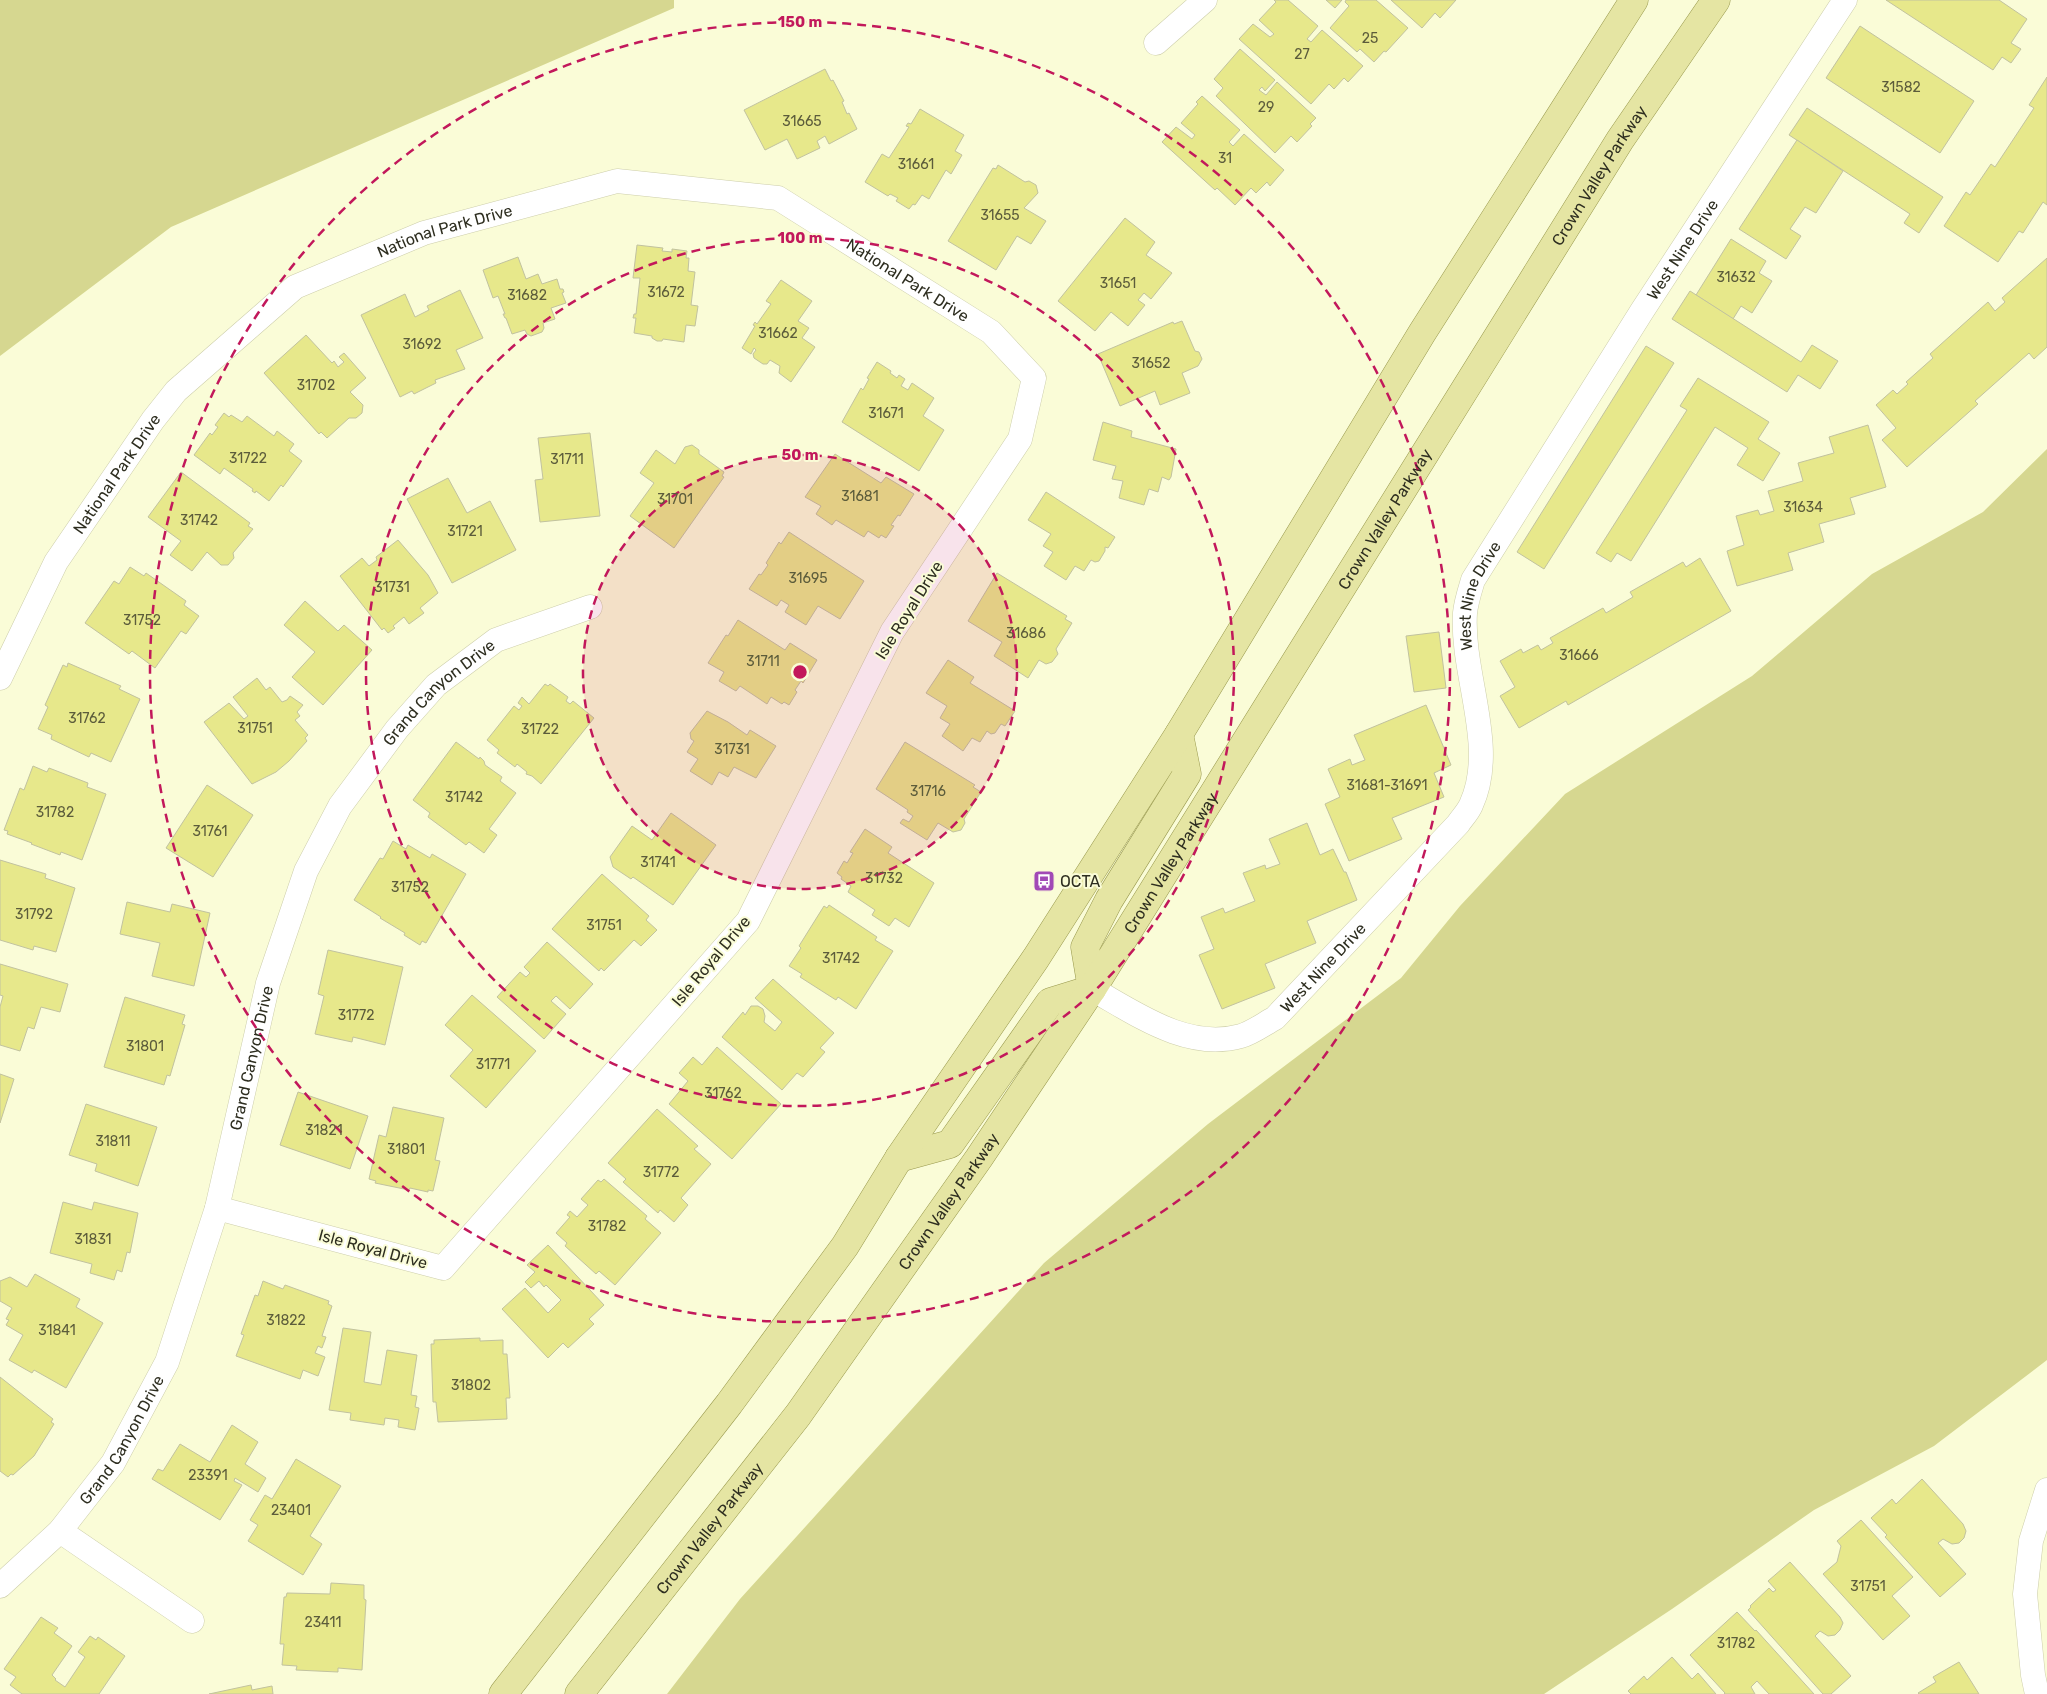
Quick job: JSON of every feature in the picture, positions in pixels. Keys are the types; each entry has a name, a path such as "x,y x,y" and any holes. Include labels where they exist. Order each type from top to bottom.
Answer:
{"main road":[{"path":"503,1694 735,1396 845,1246 900,1158 1036,958 1179,734 1422,333 1634,0"},
{"name":"Crown Valley Parkway","path":"579,1694 798,1415 979,1158 1092,989 1620,140 1716,0"},
{"path":"900,1158 950,1144 1050,1002 1092,989 1085,948 1109,900 1187,774 1179,734"}],"street":[{"path":"1156,43 1205,0"},
{"name":"West Nine Drive","path":"1092,989 1164,1029 1206,1040 1242,1036 1274,1018 1458,824 1471,806 1479,779 1481,750 1466,640 1465,612 1473,580 1636,319 1844,0"},
{"name":"National Park Drive","path":"0,678 56,562 153,420 176,391 295,287 424,233 617,181 778,198 991,332 1034,378"},
{"name":"Isle Royal Drive","path":"217,1208 443,1268 748,921 892,632 1020,439 1034,378"},
{"name":"Grand Canyon Drive","path":"0,1586 60,1531 114,1463 168,1362 217,1208 268,983 306,871 340,806 397,729 436,685 496,640 590,607"},
{"path":"2037,1694 2033,1675 2025,1594 2031,1541 2047,1490"},
{"path":"60,1531 192,1621"}],"green space":[{"path":"0,0 674,0 674,8 171,227 0,356"},
{"path":"2047,449 2047,1360 1934,1446 1814,1510 1672,1609 1544,1694 667,1694 740,1599 1044,1263 1208,1124 1401,978 1460,906 1565,794 1752,676 1872,574 1983,512"}],"building":[{"path":"1274,0 1288,0 1318,26 1307,39 1311,42 1322,30 1363,66 1348,82 1344,78 1334,89 1329,84 1311,104 1239,39 1253,24 1270,37 1274,34 1259,20 1276,2"},
{"path":"1326,0 1342,0 1335,8"},
{"path":"1346,0 1376,0 1408,28 1374,62 1360,49 1357,52 1330,28 1349,6 1345,2"},
{"path":"1391,0 1456,0 1440,18 1435,13 1422,28"},
{"path":"1886,0 1999,0 2027,19 2011,43 2021,49 2011,63 2002,57 1993,70"},
{"path":"1860,26 1974,101 1940,153 1826,78"},
{"path":"1240,49 1275,80 1265,91 1262,87 1259,90 1266,95 1277,82 1316,118 1310,124 1312,126 1297,142 1291,136 1275,153 1216,96 1223,88 1214,79"},
{"path":"825,69 831,81 833,80 844,101 842,102 847,114 849,113 857,129 829,144 825,136 817,141 820,148 797,159 787,139 765,150 744,110"},
{"path":"2047,77 2047,205 2043,202 2023,233 2019,231 1998,262 1944,226 1966,192 1970,195 1991,164 1995,167 2034,108 2029,105"},
{"path":"1202,96 1240,130 1229,142 1233,146 1244,134 1284,170 1270,186 1267,182 1256,193 1251,188 1235,205 1217,188 1215,190 1162,142 1176,127 1192,139 1195,135 1181,123 1198,104 1196,102"},
{"path":"1807,108 1943,197 1919,233 1904,223 1910,214 1789,135"},
{"path":"920,109 964,135 955,151 962,155 951,174 946,170 929,199 922,195 915,205 913,204 909,209 896,201 898,198 890,194 888,196 865,182 882,154 889,158 909,127 906,126 908,123 911,124"},
{"path":"1797,140 1843,171 1816,213 1805,207 1790,229 1801,236 1786,259 1739,229"},
{"path":"998,165 1025,182 1029,181 1036,185 1038,193 1024,208 1046,221 1031,244 1017,236 996,270 948,241 993,168 996,169"},
{"path":"1125,218 1155,242 1146,255 1172,273 1151,299 1144,293 1138,300 1145,305 1128,326 1111,312 1095,331 1058,301"},
{"path":"1731,239 1766,261 1759,273 1772,281 1752,313 1741,306 1733,319 1696,295"},
{"path":"637,245 663,248 662,251 672,252 672,249 687,251 686,258 689,258 688,271 695,272 691,305 698,306 695,326 686,325 684,342 663,339 662,341 657,341 652,336 634,333 636,318 633,318 634,314 636,314 640,278 633,278"},
{"path":"518,257 526,279 538,274 542,284 557,279 560,289 563,289 564,292 562,293 566,303 551,308 555,319 543,323 544,328 542,332 531,336 525,330 512,334 503,314 505,314 498,296 493,298 483,270"},
{"path":"2047,258 2047,347 2034,359 2029,353 1975,401 1978,404 1907,467 1882,440 1896,428 1876,405 1893,390 1897,394 1908,384 1906,382 1933,358 1930,354 1988,302 1995,311 2005,302 2002,298"},
{"path":"781,280 812,301 798,321 809,328 802,338 815,347 791,382 779,373 780,366 770,360 767,364 763,364 754,358 753,354 756,350 754,348 751,354 742,348 755,326 753,325 755,322 757,324 771,304 766,301"},
{"path":"460,290 483,338 456,350 465,369 435,380 436,383 414,394 412,391 400,397 361,315 405,294 415,317 429,310 427,306"},
{"path":"1690,291 1801,362 1812,345 1838,361 1820,389 1798,375 1787,392 1672,319"},
{"path":"1182,321 1195,351 1199,352 1202,359 1198,366 1182,373 1190,393 1160,405 1155,391 1120,406 1098,354 1173,322 1174,324"},
{"path":"306,335 332,363 334,361 338,367 344,362 339,357 344,353 366,378 350,392 363,405 362,413 356,418 349,418 327,438 321,432 319,434 264,373"},
{"path":"1646,346 1674,363 1544,569 1517,552"},
{"path":"877,362 891,371 890,373 897,378 899,375 905,379 901,386 908,390 912,383 934,398 923,416 944,430 919,471 842,422 861,388 863,390 869,379 867,378"},
{"path":"1698,378 1769,422 1758,439 1780,453 1763,481 1737,465 1748,448 1715,427 1631,561 1617,553 1611,562 1596,553 1687,410 1680,406"},
{"path":"224,413 242,422 247,416 274,436 277,431 294,444 289,451 302,461 283,487 281,485 269,501 256,491 255,493 252,491 253,489 224,468 220,474 194,455 210,433 212,435 218,427 215,425"},
{"path":"1103,422 1132,431 1131,437 1176,449 1171,477 1169,480 1162,477 1158,492 1149,489 1144,505 1119,498 1123,481 1112,479 1116,466 1093,460"},
{"path":"1868,425 1886,487 1850,498 1855,514 1819,524 1824,542 1788,553 1793,570 1737,586 1727,551 1744,545 1736,516 1758,510 1760,515 1774,511 1768,491 1803,481 1798,463 1834,453 1829,437"},
{"path":"590,433 600,516 540,522 535,480 543,479 538,438"},
{"path":"692,445 699,450 699,454 724,472 722,476 724,477 674,548 630,516 654,483 640,473 656,450 675,464 685,447"},
{"path":"835,454 881,483 886,477 914,494 900,516 898,515 891,525 894,526 886,538 881,535 879,538 868,531 864,537 836,520 832,525 816,514 821,506 805,497"},
{"path":"181,472 250,523 248,526 253,529 233,553 234,558 228,565 221,565 207,552 192,571 170,555 181,541 148,517"},
{"path":"448,478 467,513 490,501 516,550 452,583 407,499"},
{"path":"1046,492 1115,537 1108,548 1105,547 1105,551 1099,561 1091,560 1084,571 1075,566 1066,580 1044,566 1053,552 1043,546 1051,534 1028,520"},
{"path":"789,532 864,581 840,619 818,606 806,625 785,612 789,605 781,600 777,606 749,589 768,565 766,563 779,542 781,544"},
{"path":"398,540 428,575 438,593 420,608 424,613 409,624 404,617 388,633 384,628 382,630 340,576 362,558 369,566 377,560 376,557"},
{"path":"1700,558 1731,611 1568,705 1566,701 1519,728 1500,696 1515,687 1500,661 1521,649 1523,653 1538,645 1541,650 1553,643 1550,638 1603,608 1606,613 1633,597 1630,592 1683,562 1686,567"},
{"path":"130,567 144,576 146,573 186,601 184,605 199,616 186,634 181,631 155,668 132,651 129,654 85,623 114,581 119,584"},
{"path":"997,573 1067,616 1065,619 1072,623 1056,649 1058,654 1052,662 1046,664 1039,660 1028,678 994,656 1002,642 968,621"},
{"path":"305,601 338,631 344,625 372,650 323,705 292,677 315,652 284,625"},
{"path":"738,620 785,650 790,643 817,660 803,683 801,681 795,690 797,692 789,705 784,702 782,704 771,697 767,704 740,686 736,691 719,681 724,672 708,663"},
{"path":"1439,632 1446,688 1414,692 1406,636"},
{"path":"948,660 974,677 970,683 1015,711 1005,726 1001,724 995,733 991,734 987,731 980,742 972,738 963,751 942,736 950,724 940,718 947,706 926,693"},
{"path":"68,663 121,686 119,689 140,699 111,762 91,753 89,757 51,739 52,735 38,729 48,707 45,705 63,665 67,667"},
{"path":"257,678 266,690 270,687 282,702 290,696 303,705 297,712 300,716 295,720 308,735 305,738 307,741 289,761 276,772 252,784 204,722 229,703 244,719 248,716 233,697"},
{"path":"545,684 548,686 550,684 568,697 566,701 570,704 573,701 594,718 541,784 532,776 526,774 527,772 517,764 515,767 497,753 499,750 487,740 514,706 519,710 522,706 518,703 522,697 529,704"},
{"path":"1426,705 1451,765 1434,773 1444,797 1392,818 1402,839 1349,861 1325,804 1340,797 1328,769 1350,759 1352,765 1365,760 1354,735"},
{"path":"707,711 747,735 750,730 776,746 756,778 734,767 728,777 719,772 712,785 690,771 698,759 687,752 694,741 691,739 690,733"},
{"path":"456,742 479,759 480,757 485,765 502,777 500,781 516,793 489,829 497,835 484,853 469,842 466,845 428,817 430,813 413,800"},
{"path":"905,742 975,785 973,787 981,792 964,819 965,823 961,830 953,832 938,823 927,840 900,823 903,819 909,822 913,816 907,812 908,810 876,789"},
{"path":"33,766 47,772 49,768 88,783 87,787 106,794 82,860 61,852 60,855 31,844 7,834 8,831 4,830 20,788 24,790"},
{"path":"207,785 253,815 213,877 166,848"},
{"path":"671,813 716,845 673,905 633,877 631,879 613,867 610,857 632,826 652,840"},
{"path":"1307,823 1320,855 1333,849 1344,872 1346,872 1357,900 1307,921 1316,943 1265,964 1275,988 1222,1009 1199,955 1214,949 1201,917 1223,908 1225,913 1255,901 1243,873 1265,865 1266,869 1280,864 1269,839"},
{"path":"865,829 892,847 888,853 934,883 909,927 895,918 889,926 872,915 875,910 848,892 851,886 841,879 842,877 837,873 844,861 847,863 853,853 850,852"},
{"path":"393,841 406,849 408,845 430,858 432,854 466,874 426,943 422,941 420,945 354,900 380,858 383,859"},
{"path":"0,860 46,874 45,878 75,888 56,952 34,946 33,950 0,940"},
{"path":"602,874 649,916 646,920 657,930 641,946 634,940 604,971 601,968 599,971 552,929"},
{"path":"127,902 170,912 172,904 210,913 194,986 152,976 160,943 120,934"},
{"path":"829,905 877,937 875,940 893,951 856,1009 838,997 836,1000 800,977 802,974 789,966 824,906 827,908"},
{"path":"547,942 593,984 570,1009 556,996 551,1001 566,1014 544,1039 497,997 520,972 526,977 530,973 524,967"},
{"path":"328,950 403,967 385,1045 353,1037 352,1042 315,1034 324,996 318,994"},
{"path":"0,964 68,984 60,1012 41,1007 34,1029 28,1027 20,1051 0,1045 0,1007 3,996 0,995"},
{"path":"773,979 834,1033 820,1048 825,1052 803,1077 797,1073 782,1090 722,1037 743,1012 745,1015 751,1006 758,1006 763,1009 764,1022 775,1031 782,1022 755,998"},
{"path":"472,995 536,1051 486,1108 450,1076 473,1050 445,1025"},
{"path":"125,997 185,1015 182,1024 185,1025 170,1076 167,1075 164,1085 104,1067"},
{"path":"717,1047 781,1104 732,1159 669,1104 688,1081 679,1073 693,1057 702,1065"},
{"path":"0,1074 14,1079 0,1123"},
{"path":"298,1092 368,1116 350,1169 280,1145"},
{"path":"86,1104 157,1127 138,1186 95,1171 97,1164 69,1155"},
{"path":"393,1107 444,1118 435,1160 440,1161 433,1191 428,1190 428,1192 410,1188 409,1190 375,1183 376,1181 369,1179 379,1135 386,1137"},
{"path":"657,1109 698,1146 694,1149 711,1164 681,1198 688,1205 674,1222 660,1210 658,1213 623,1182 626,1179 608,1163"},
{"path":"604,1179 647,1216 645,1219 661,1233 615,1285 599,1271 596,1274 565,1246 567,1243 556,1233 570,1217 567,1215 570,1211 577,1217 588,1205 581,1199 598,1180 601,1182"},
{"path":"63,1202 92,1210 94,1202 138,1213 130,1253 127,1252 122,1272 117,1270 114,1280 90,1273 92,1264 50,1253"},
{"path":"548,1245 604,1305 589,1319 594,1324 568,1348 563,1343 548,1358 502,1309 525,1288 548,1313 561,1300 546,1285 544,1287 539,1281 531,1288 525,1282 535,1272 527,1265"},
{"path":"35,1274 80,1299 76,1307 103,1323 66,1388 34,1370 32,1373 9,1360 23,1335 6,1325 9,1320 6,1319 12,1308 0,1301 0,1281 10,1277 27,1287"},
{"path":"263,1281 283,1289 285,1285 329,1301 328,1304 332,1306 322,1336 326,1337 322,1348 318,1346 315,1353 325,1357 318,1376 303,1370 300,1379 236,1356 244,1335 241,1334 255,1295 258,1296"},
{"path":"343,1328 371,1332 364,1382 381,1385 387,1350 417,1355 411,1395 417,1396 415,1407 419,1408 415,1430 398,1427 399,1420 385,1418 384,1425 350,1420 351,1413 329,1410"},
{"path":"480,1338 480,1341 503,1340 503,1354 507,1354 510,1398 506,1398 507,1419 438,1422 436,1402 433,1402 431,1344 434,1344 434,1340"},
{"path":"0,1377 53,1419 51,1422 54,1424 34,1456 13,1475 11,1474 8,1477 0,1471"},
{"path":"232,1425 258,1442 245,1464 266,1478 258,1492 235,1478 234,1481 242,1485 220,1520 152,1479 158,1469 163,1471 180,1444 210,1462"},
{"path":"296,1459 341,1486 310,1536 322,1544 303,1575 248,1541 258,1525 250,1520 265,1495 272,1499"},
{"path":"1922,1479 1963,1524 1966,1531 1964,1538 1959,1543 1952,1544 1943,1539 1938,1543 1966,1574 1940,1597 1885,1537 1887,1535 1871,1518 1892,1499 1896,1504"},
{"path":"1861,1520 1913,1577 1892,1596 1910,1616 1883,1640 1823,1574 1837,1562 1841,1546 1837,1541"},
{"path":"1790,1562 1840,1617 1843,1623 1835,1635 1828,1636 1820,1631 1815,1636 1851,1676 1831,1694 1823,1694 1748,1610 1769,1588 1773,1592 1776,1590 1768,1581"},
{"path":"331,1583 364,1585 364,1599 366,1600 362,1670 338,1668 338,1672 296,1670 297,1666 282,1665 284,1644 280,1644 284,1597 286,1597 287,1593 330,1594"},
{"path":"1737,1612 1756,1630 1814,1694 1769,1694 1757,1681 1751,1687 1755,1694 1724,1694 1690,1655"},
{"path":"41,1617 58,1628 54,1633 72,1646 52,1675 55,1680 65,1687 85,1657 78,1652 90,1636 96,1640 98,1637 125,1656 99,1694 22,1694 10,1685 16,1677 4,1669"},
{"path":"1672,1657 1692,1679 1698,1673 1716,1694 1631,1694 1628,1691 1644,1676 1647,1680"},
{"path":"1959,1662 1979,1694 1918,1693 1936,1682 1933,1677"},
{"path":"251,1685 252,1690 272,1686 273,1694 209,1694"}],"place":[{"name":"OCTA","path":"1044,881"}]}
